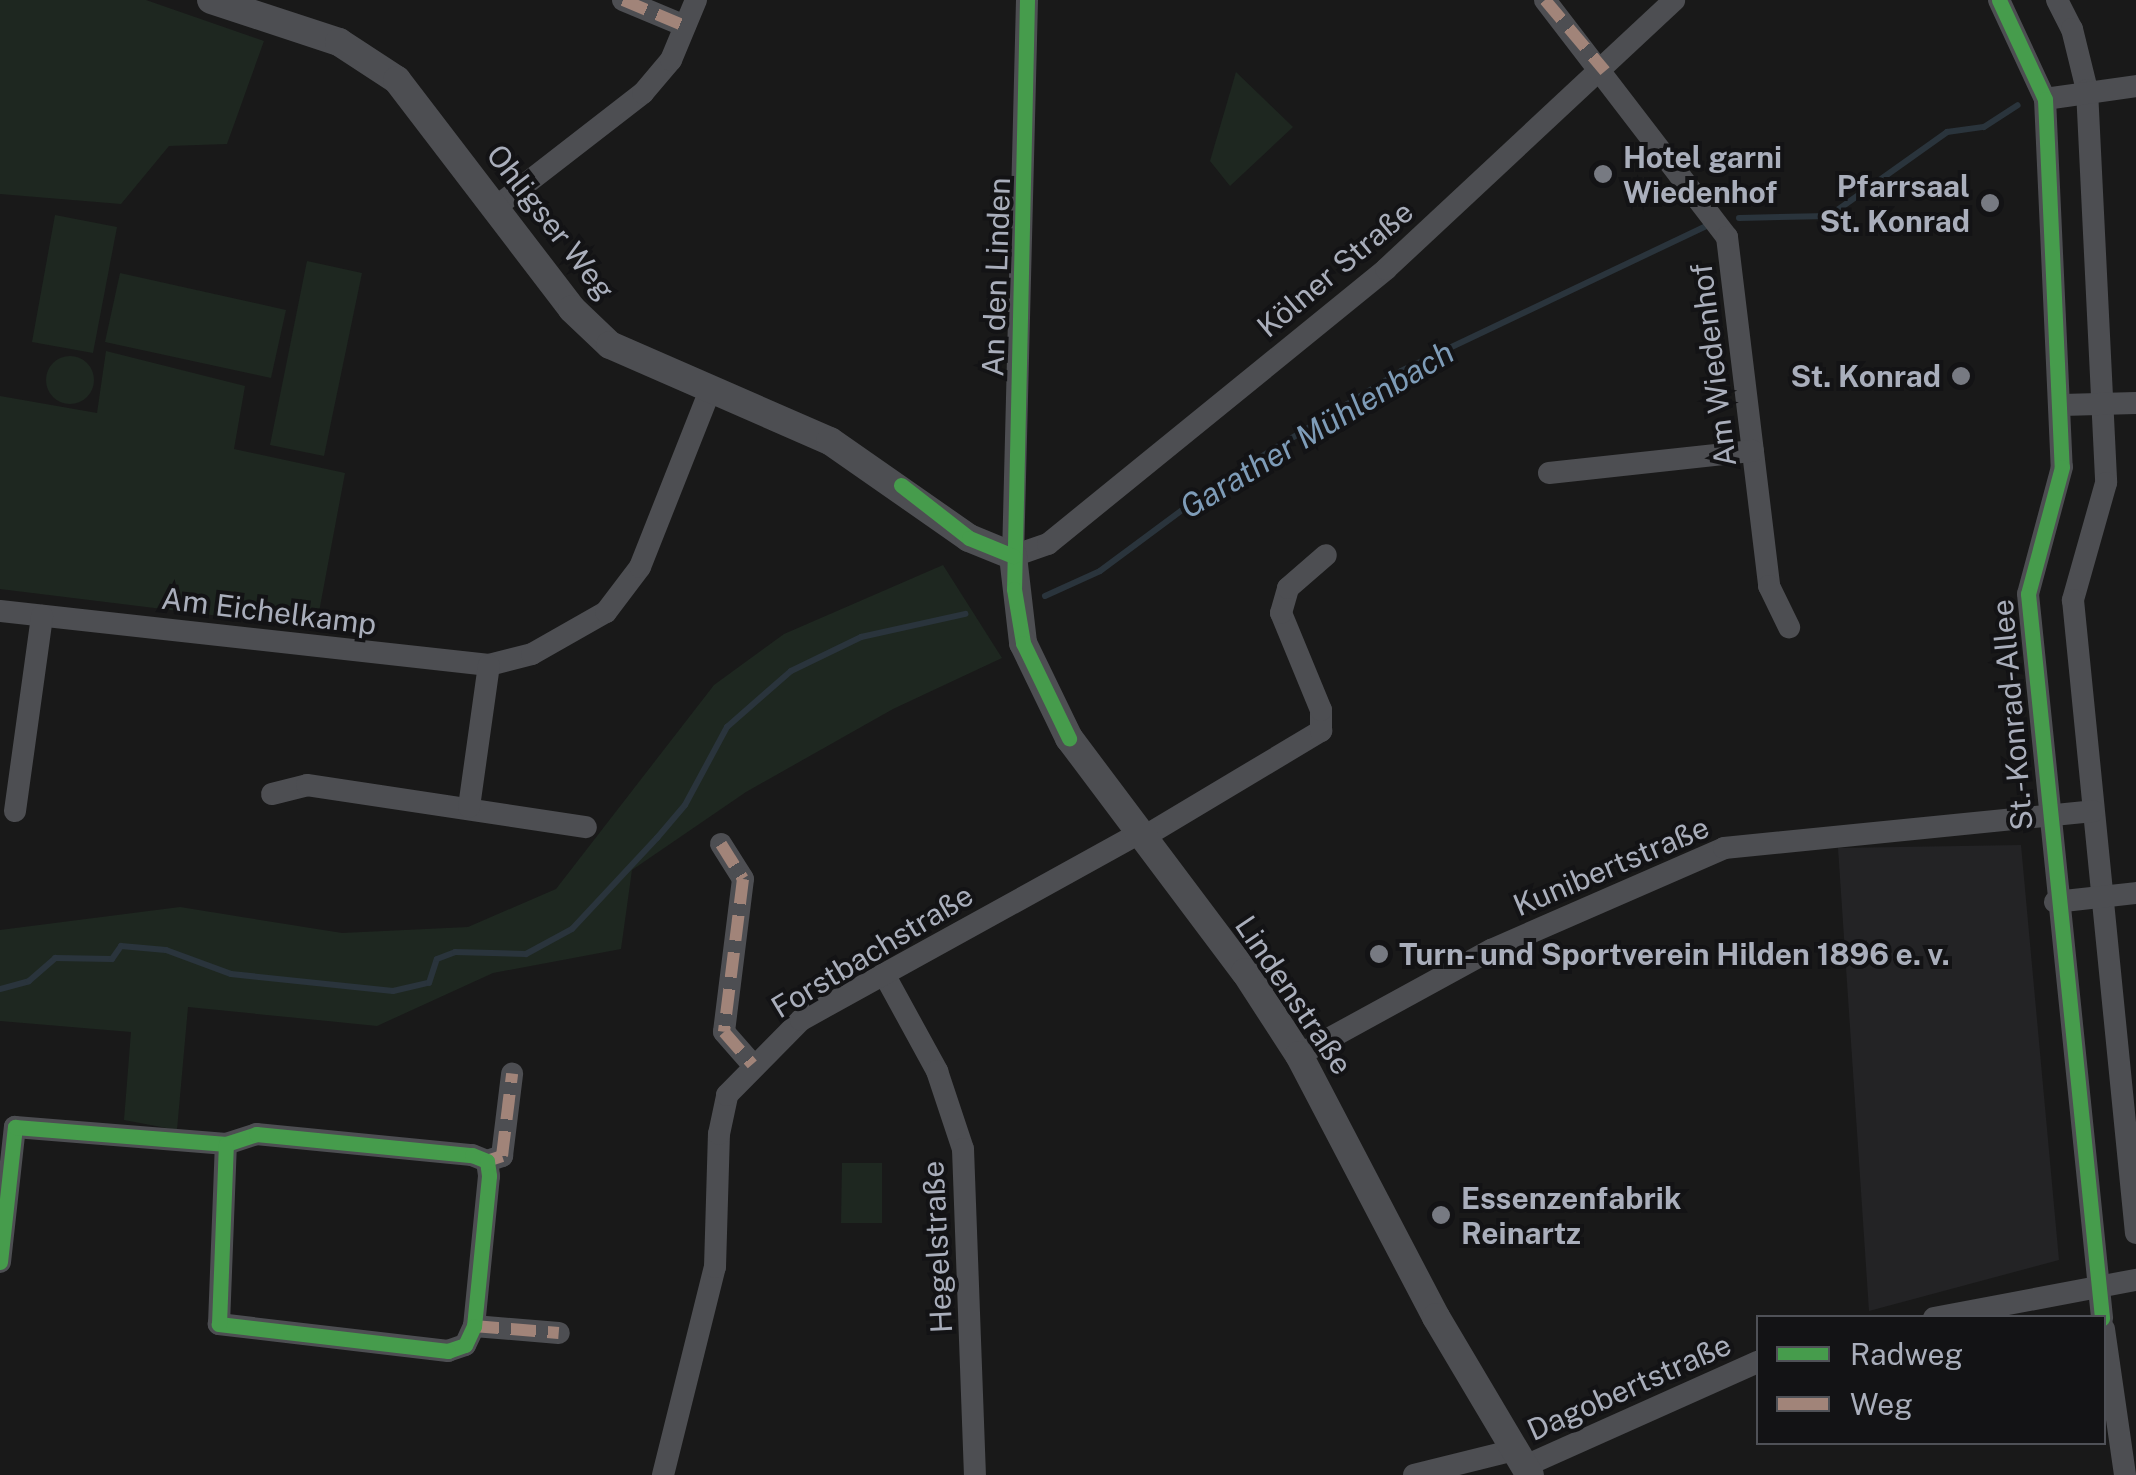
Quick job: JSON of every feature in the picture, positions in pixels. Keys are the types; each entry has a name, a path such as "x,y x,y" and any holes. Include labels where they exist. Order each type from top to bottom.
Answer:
{"street":[{"name":"Ohligser Weg","path":"212,0 372,58 431,118 572,309 610,344 710,393 830,441 969,538 1013,556"},
{"path":"623,0 686,26"},
{"path":"496,208 643,94 672,60 696,0"},
{"name":"An den Linden","path":"1013,556 1027,0"},
{"name":"Am Wiedenhof","path":"1545,0 1605,71 1622,107 1707,203 1727,237 1769,586 1788,627"},
{"name":"Kölner Straße","path":"1013,556 1048,544 1386,269 1605,71 1674,0"},
{"name":"St.-Konrad-Allee","path":"1999,0 2045,99 2062,467 2028,582 2055,902 2102,1315"},
{"path":"2057,0 2072,29 2088,90 2106,405 2105,497 2073,600 2136,1233"},
{"path":"2045,99 2136,86"},
{"name":"Am Eichelkamp","path":"0,611 489,665 532,654 606,612 640,568 710,393"},
{"path":"2062,405 2136,403"},
{"path":"1549,472 1753,451"},
{"name":"Lindenstraße","path":"1013,556 1018,620 1036,677 1069,738 1246,972 1299,1055 1523,1464"},
{"name":"Forstbachstraße","path":"663,1475 714,1267 719,1134 727,1096 752,1064 800,1020 1140,836 1320,731 1321,710 1282,613 1288,588 1326,556"},
{"path":"15,811 42,616"},
{"path":"468,807 489,665"},
{"path":"272,794 307,786 586,827"},
{"name":"Kunibertstraße","path":"1299,1055 1491,950 1724,848 2047,812 2093,812"},
{"path":"720,844 743,880 724,1032 752,1064"},
{"path":"2055,902 2136,894"},
{"name":"Hegelstraße","path":"884,974 937,1070 963,1149 975,1475"},
{"path":"0,1262 8,1123 226,1144 256,1134 487,1161 502,1156 512,1074"},
{"path":"226,1144 219,1324 448,1351 466,1345 474,1326 487,1161"},
{"path":"1949,1315 2136,1280"},
{"path":"474,1326 559,1333"},
{"path":"2106,1343 2125,1475"},
{"name":"Dagobertstraße","path":"1414,1475 1523,1464 1756,1363"}],"shaded area":[{"path":"0,0 146,0 264,41 227,144 169,146 121,204 0,194"},
{"path":"1236,72 1293,127 1230,186 1210,161"},
{"path":"55,215 117,227 93,353 32,342"},
{"path":"307,261 362,273 324,456 270,445"},
{"path":"120,273 286,310 271,378 105,342"},
{"path":"106,351 245,386 234,449 345,473 316,628 0,589 0,396 97,413"},
{"path":"70,356 87,363 94,380 87,397 70,404 53,397 46,380 53,363"},
{"path":"943,565 1002,658 893,709 746,792 632,870 621,949 493,973 377,1026 188,1007 177,1130 124,1120 131,1032 0,1021 0,930 180,907 342,933 468,927 556,889 714,685 784,634"},
{"path":"2021,845 2059,1260 1869,1311 1838,848"},
{"path":"842,1163 882,1163 882,1223 841,1223"}],"waterway":[{"name":"Garather Mühlenbach","path":"1739,218 1829,216 1947,132 1984,127 2018,105"},
{"name":"Garather Mühlenbach","path":"1045,596 1100,571 1220,482 1401,371 1706,226"},
{"name":"Garather Mühlenbach","path":"0,989 29,981 55,958 112,959 121,946 166,950 231,974 393,991 429,983 437,959 455,952 526,954 572,929 685,805 727,727 791,671 861,637 965,614"}],"marked path":[{"path":"623,0 685,26"},
{"path":"1545,0 1605,71"},
{"path":"721,844 743,879 724,1032 752,1064"},
{"path":"487,1161 502,1156 512,1074"},
{"path":"474,1326 559,1333"}],"cycle path":[{"path":"1027,0 1014,589 1023,643 1069,738"},
{"path":"1999,0 2045,99 2062,467 2028,594 2102,1315"},
{"path":"901,485 969,538 1013,556"},
{"path":"0,1262 15,1127 226,1144 256,1134 472,1155 487,1161 489,1176 474,1326 465,1345 448,1351 219,1324 226,1144"}],"place":[{"name":"Hotel garni Wiedenhof","path":"1603,174"},
{"name":"Pfarrsaal St. Konrad","path":"1990,203"},
{"name":"St. Konrad","path":"1961,376"},
{"name":"Turn- und Sportverein Hilden 1896 e. v.","path":"1379,954"},
{"name":"Essenzenfabrik Reinartz","path":"1441,1215"}]}
